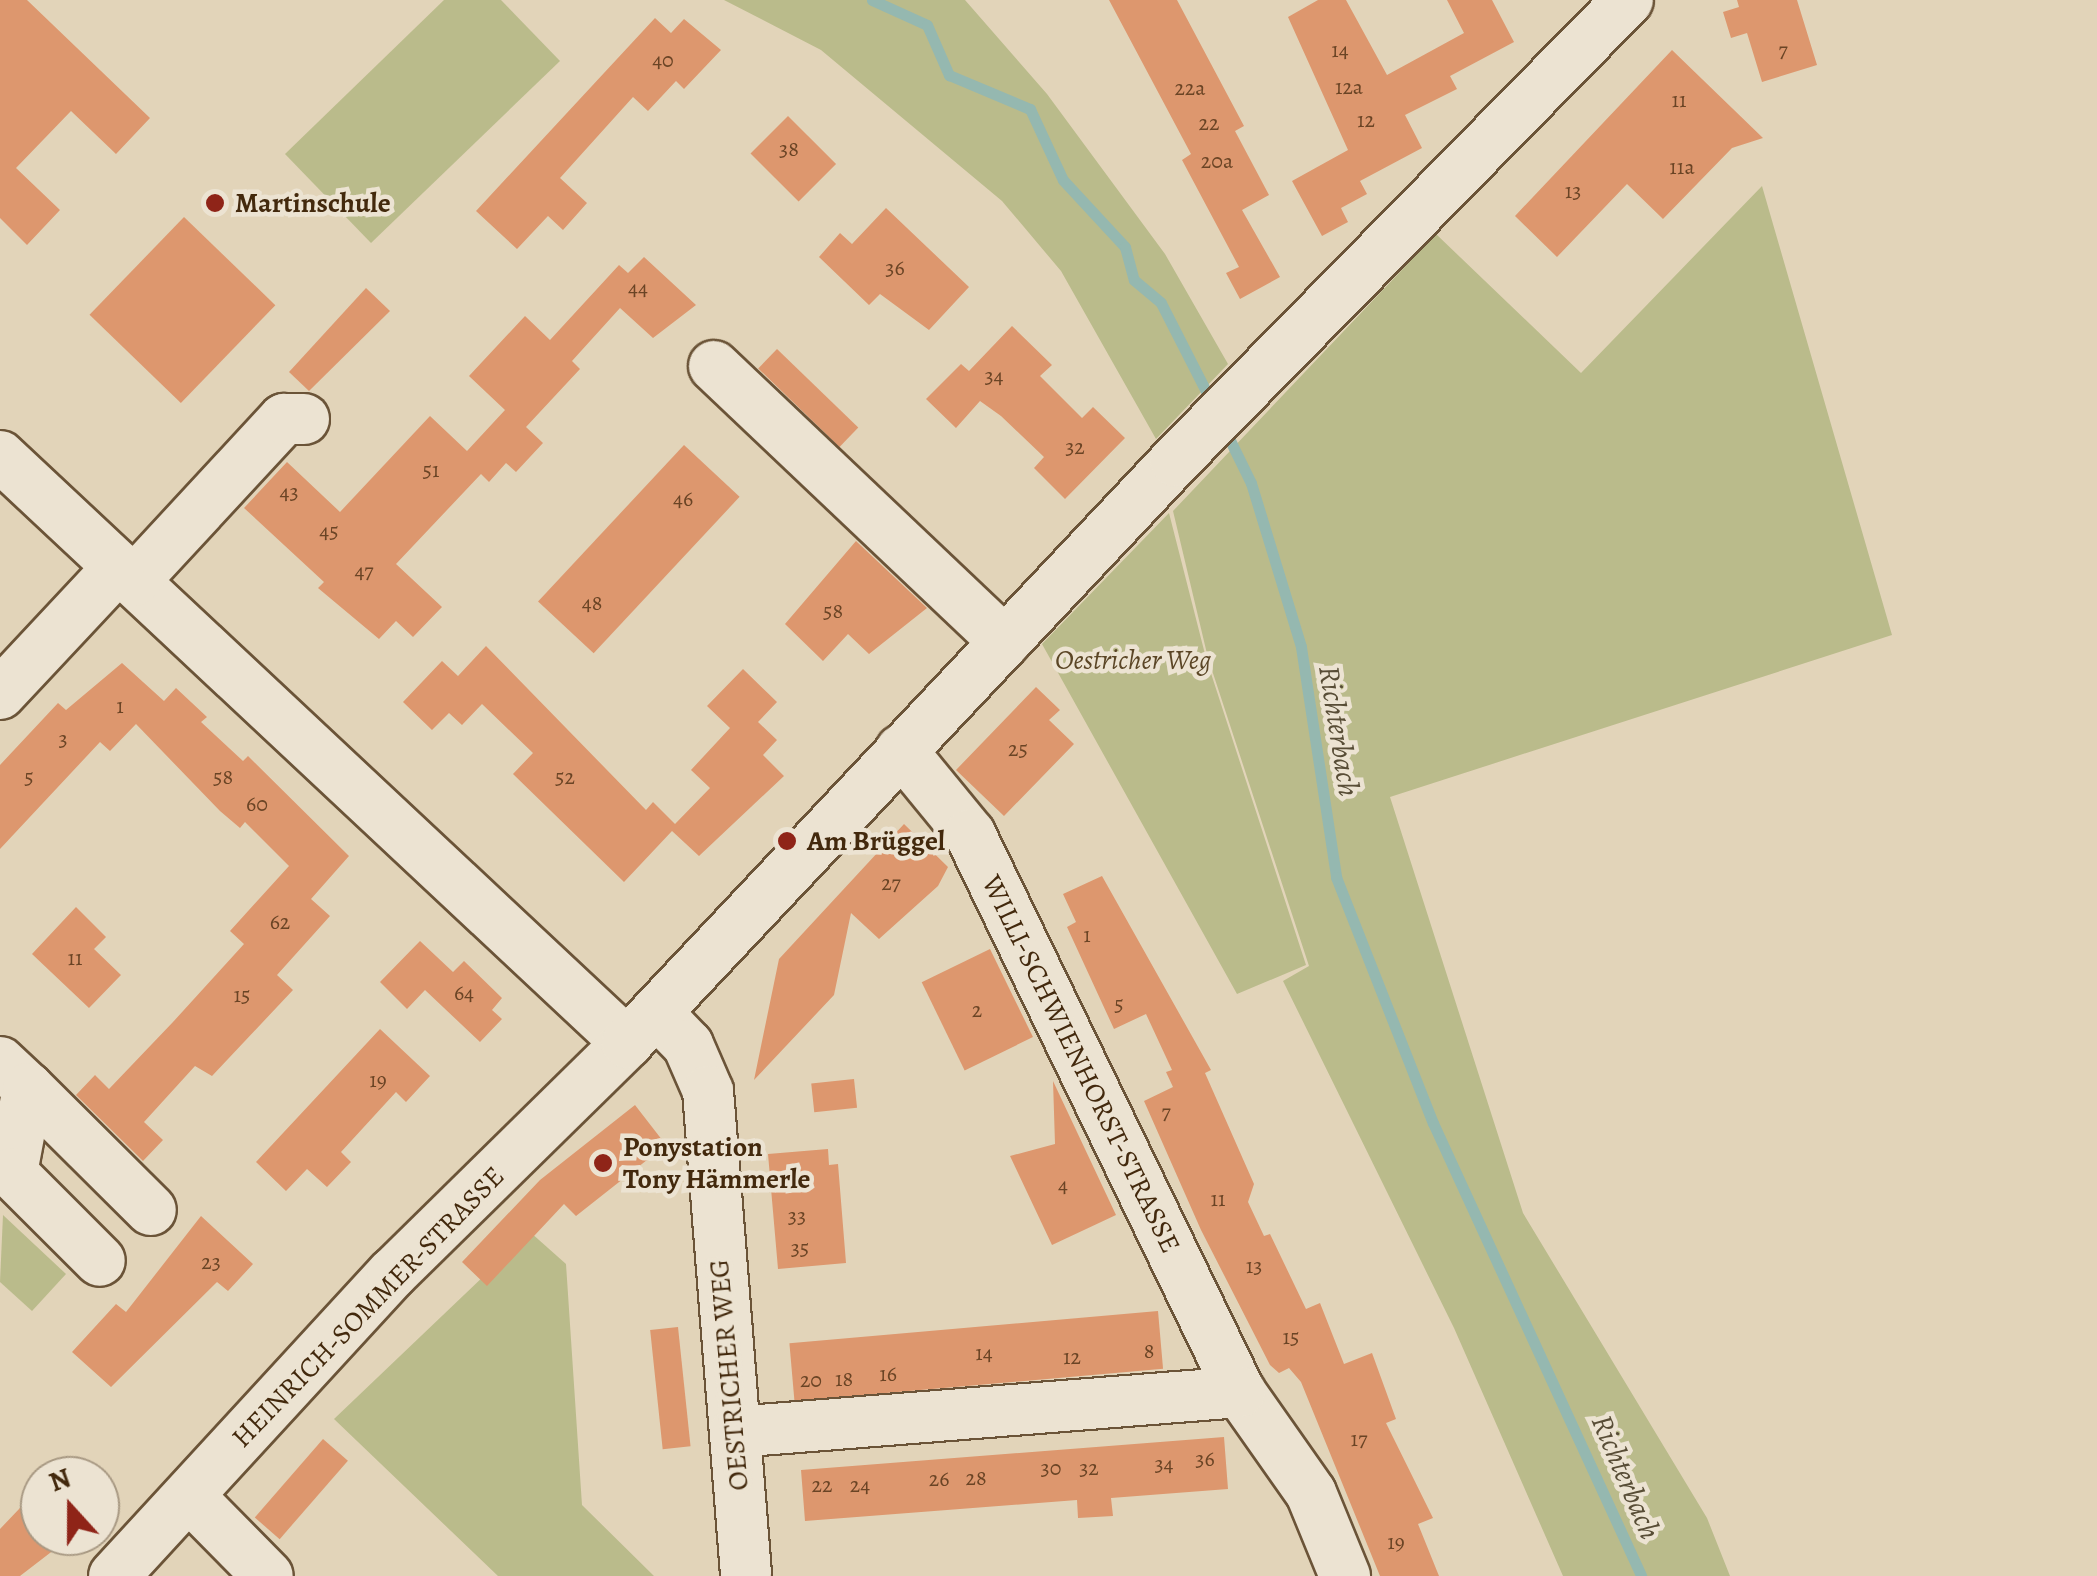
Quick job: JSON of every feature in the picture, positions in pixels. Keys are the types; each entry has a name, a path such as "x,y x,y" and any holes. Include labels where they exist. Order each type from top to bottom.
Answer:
{"street":[{"path":"0,456 126,574 642,1027 1237,398 1628,0"},
{"path":"714,366 1005,642"},
{"path":"0,694 284,419 304,418"},
{"name":"WILLI-SCHWIENHORST-STRASSE","path":"901,750 970,834 1240,1392 1311,1493 1344,1576"},
{"name":"OESTRICHER WEG","path":"642,1027 688,1046 708,1091 746,1576"},
{"name":"HEINRICH-SOMMER-STRASSE","path":"114,1576 394,1273 642,1027"},
{"path":"14,1075 138,1196 86,1247 6,1178 14,1075"},
{"path":"735,1432 1240,1392"},
{"path":"189,1496 268,1576"}],"green space":[{"path":"444,0 501,0 560,61 371,243 285,154"},
{"path":"724,0 965,0 1047,94 1165,254 1228,364 1156,439 1061,271 1002,201 821,50"},
{"path":"1762,186 1892,635 1390,797 1523,1213 1707,1518 1730,1576 1563,1576 1454,1328 1283,981 1309,966 1208,658 1173,511 1436,234 1581,373"},
{"name":"Oestricher Weg","path":"1169,513 1206,658 1306,965 1237,994 1042,644"},
{"path":"3,1215 66,1274 32,1311 0,1282"},
{"path":"530,1232 566,1264 582,1505 654,1576 498,1576 334,1419"}],"building":[{"path":"0,0 27,0 150,118 116,154 71,111 16,168 60,210 27,245 0,218"},
{"path":"1109,0 1177,0 1244,126 1235,131 1269,195 1242,210 1280,277 1240,299 1226,273 1239,267 1182,160 1191,154"},
{"path":"1318,0 1346,0 1387,75 1464,33 1447,0 1492,0 1514,42 1450,76 1457,89 1405,115 1422,148 1360,181 1367,194 1341,208 1348,222 1322,236 1292,181 1348,150 1288,17"},
{"path":"1737,0 1797,0 1817,65 1762,82 1747,33 1731,38 1723,12 1739,7"},
{"path":"655,18 671,33 684,19 721,50 684,89 676,81 648,111 633,97 560,178 587,203 563,230 548,216 517,249 476,211"},
{"path":"1672,50 1763,138 1732,148 1663,219 1627,184 1557,257 1515,216"},
{"path":"788,116 836,164 799,202 751,153"},
{"path":"886,208 969,287 929,330 880,294 869,305 819,257 840,233 852,244"},
{"path":"184,217 275,305 181,403 90,315"},
{"path":"644,257 696,305 653,338 620,308 572,361 580,369 526,427 543,443 516,472 506,463 489,482 481,474 396,564 442,607 413,637 396,621 379,639 318,588 324,582 244,508 287,462 340,512 430,416 467,451 505,410 469,376 525,316 550,340 619,265 628,273"},
{"path":"366,288 390,311 309,391 289,372"},
{"path":"1012,326 1052,365 1040,376 1082,418 1093,407 1125,438 1065,499 1034,468 1044,457 1001,416 980,401 956,428 926,399 961,364 969,371"},
{"path":"777,349 858,427 840,447 758,368"},
{"path":"684,445 740,497 594,653 538,602"},
{"path":"856,541 927,608 869,654 848,634 823,661 785,624"},
{"path":"486,646 646,810 653,802 675,824 710,788 691,770 730,728 707,706 743,669 777,702 758,722 777,740 763,755 784,776 699,856 672,831 624,882 513,774 533,753 482,704 462,725 449,713 432,730 403,702 442,661 458,676"},
{"path":"122,663 164,701 176,688 207,717 201,722 243,761 248,756 349,856 311,899 330,916 277,975 293,990 212,1076 195,1066 144,1122 163,1140 143,1161 76,1095 95,1075 109,1089 173,1022 244,944 230,931 289,866 245,822 240,828 220,811 136,724 110,751 100,742 0,849 0,765 58,703 66,710"},
{"path":"1036,687 1060,710 1049,720 1074,744 1004,816 956,770"},
{"path":"904,824 948,867 938,886 879,939 851,913 834,995 754,1080 779,959"},
{"path":"1102,876 1211,1070 1205,1073 1254,1184 1248,1202 1264,1236 1270,1234 1306,1309 1320,1303 1344,1364 1372,1353 1396,1419 1386,1423 1433,1518 1418,1524 1439,1576 1380,1576 1301,1382 1289,1368 1279,1373 1270,1365 1201,1230 1144,1101 1173,1087 1166,1072 1172,1070 1146,1014 1114,1029 1067,927 1076,922 1063,894"},
{"path":"76,907 106,937 94,949 121,975 89,1008 32,954"},
{"path":"420,941 453,972 464,961 502,998 492,1010 502,1019 480,1042 425,990 407,1009 380,982"},
{"path":"990,949 1033,1037 965,1070 922,982"},
{"path":"380,1029 430,1076 406,1102 396,1092 341,1152 351,1162 327,1187 307,1169 286,1191 256,1162"},
{"path":"854,1079 857,1108 814,1112 811,1083"},
{"path":"1053,1081 1116,1215 1052,1245 1010,1156 1055,1144"},
{"name":"Ponystation Tony Hämmerle","path":"635,1105 666,1145 576,1216 564,1204 487,1286 462,1262 540,1180"},
{"path":"828,1149 829,1165 838,1164 846,1263 778,1269 768,1154"},
{"path":"201,1216 253,1264 228,1291 217,1282 111,1387 72,1352 116,1304 126,1312"},
{"path":"1158,1311 1163,1369 794,1401 789,1343"},
{"path":"678,1327 691,1446 663,1449 650,1330"},
{"path":"1224,1437 1228,1489 1111,1498 1113,1516 1078,1518 1077,1500 805,1521 801,1470"},
{"path":"323,1439 348,1461 280,1539 255,1517"},
{"path":"20,1508 20,1556 46,1556 20,1576 0,1576 0,1529"}],"waterway":[{"name":"Richterbach","path":"872,0 927,25 949,75 1030,109 1063,180 1125,247 1134,280 1161,303 1213,405"},
{"name":"Richterbach","path":"1225,430 1251,483 1301,647 1336,877 1433,1123 1641,1576"}],"place":[{"name":"Martinschule","path":"215,203"},
{"name":"Am Brüggel","path":"787,841"},
{"name":"Ponystation Tony Hämmerle","path":"603,1163"}]}
